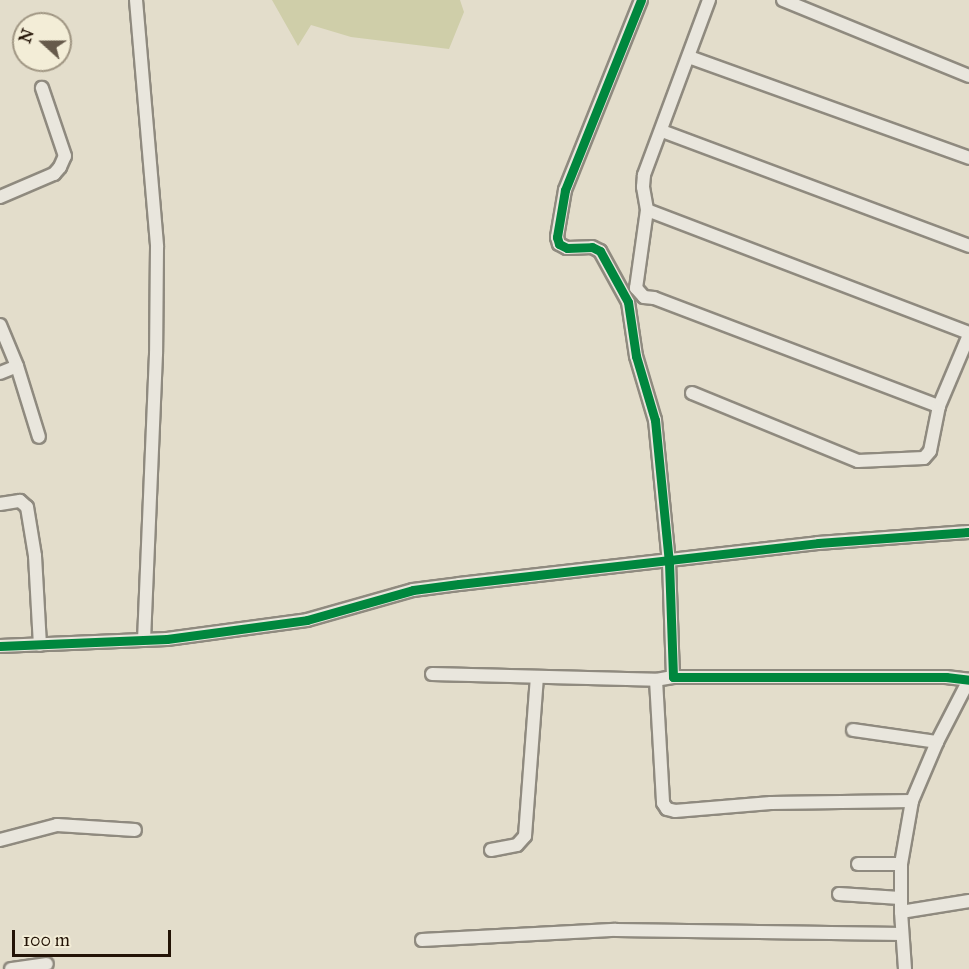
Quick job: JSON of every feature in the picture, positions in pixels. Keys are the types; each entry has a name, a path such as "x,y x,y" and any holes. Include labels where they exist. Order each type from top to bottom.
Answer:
{"street":[{"path":"135,0 157,247 156,354 144,640"},
{"path":"641,0 565,190 557,237 559,244 567,248 592,247 600,251 628,302 636,357 655,420 669,562 673,676"},
{"path":"709,0 644,175 643,187 647,210 636,288 644,297 654,298 939,406"},
{"path":"783,0 969,76"},
{"path":"689,57 969,158"},
{"path":"0,197 54,174 60,167 64,156 42,88"},
{"path":"662,131 969,246"},
{"path":"647,210 969,334 939,406 930,451 924,458 858,461 692,393"},
{"path":"0,325 17,366 39,437"},
{"path":"0,374 17,366"},
{"path":"0,504 20,501 27,507 35,556 40,645"},
{"path":"0,646 144,640 239,631 307,620 413,590 818,543 969,532"},
{"path":"432,674 656,680 673,676 946,676 969,680 937,742 912,801 901,864 900,898 905,969"},
{"path":"491,850 517,845 525,836 537,678"},
{"path":"656,680 663,802 667,809 675,811 771,803 912,801"},
{"path":"854,730 937,742"},
{"path":"0,840 57,825 135,830"},
{"path":"858,864 901,864"},
{"path":"839,894 900,898"},
{"path":"901,912 969,901"},
{"path":"422,940 616,930 902,934"},
{"path":"11,969 47,964"}],"green space":[{"path":"272,0 460,0 464,12 449,49 351,37 311,25 298,46"}],"cycle path":[{"path":"641,0 565,190 557,237 559,244 567,248 592,247 600,251 628,302 636,356 655,420 669,562 673,677 946,677 969,680"},
{"path":"0,646 167,639 307,620 413,590 818,543 969,532"}]}
